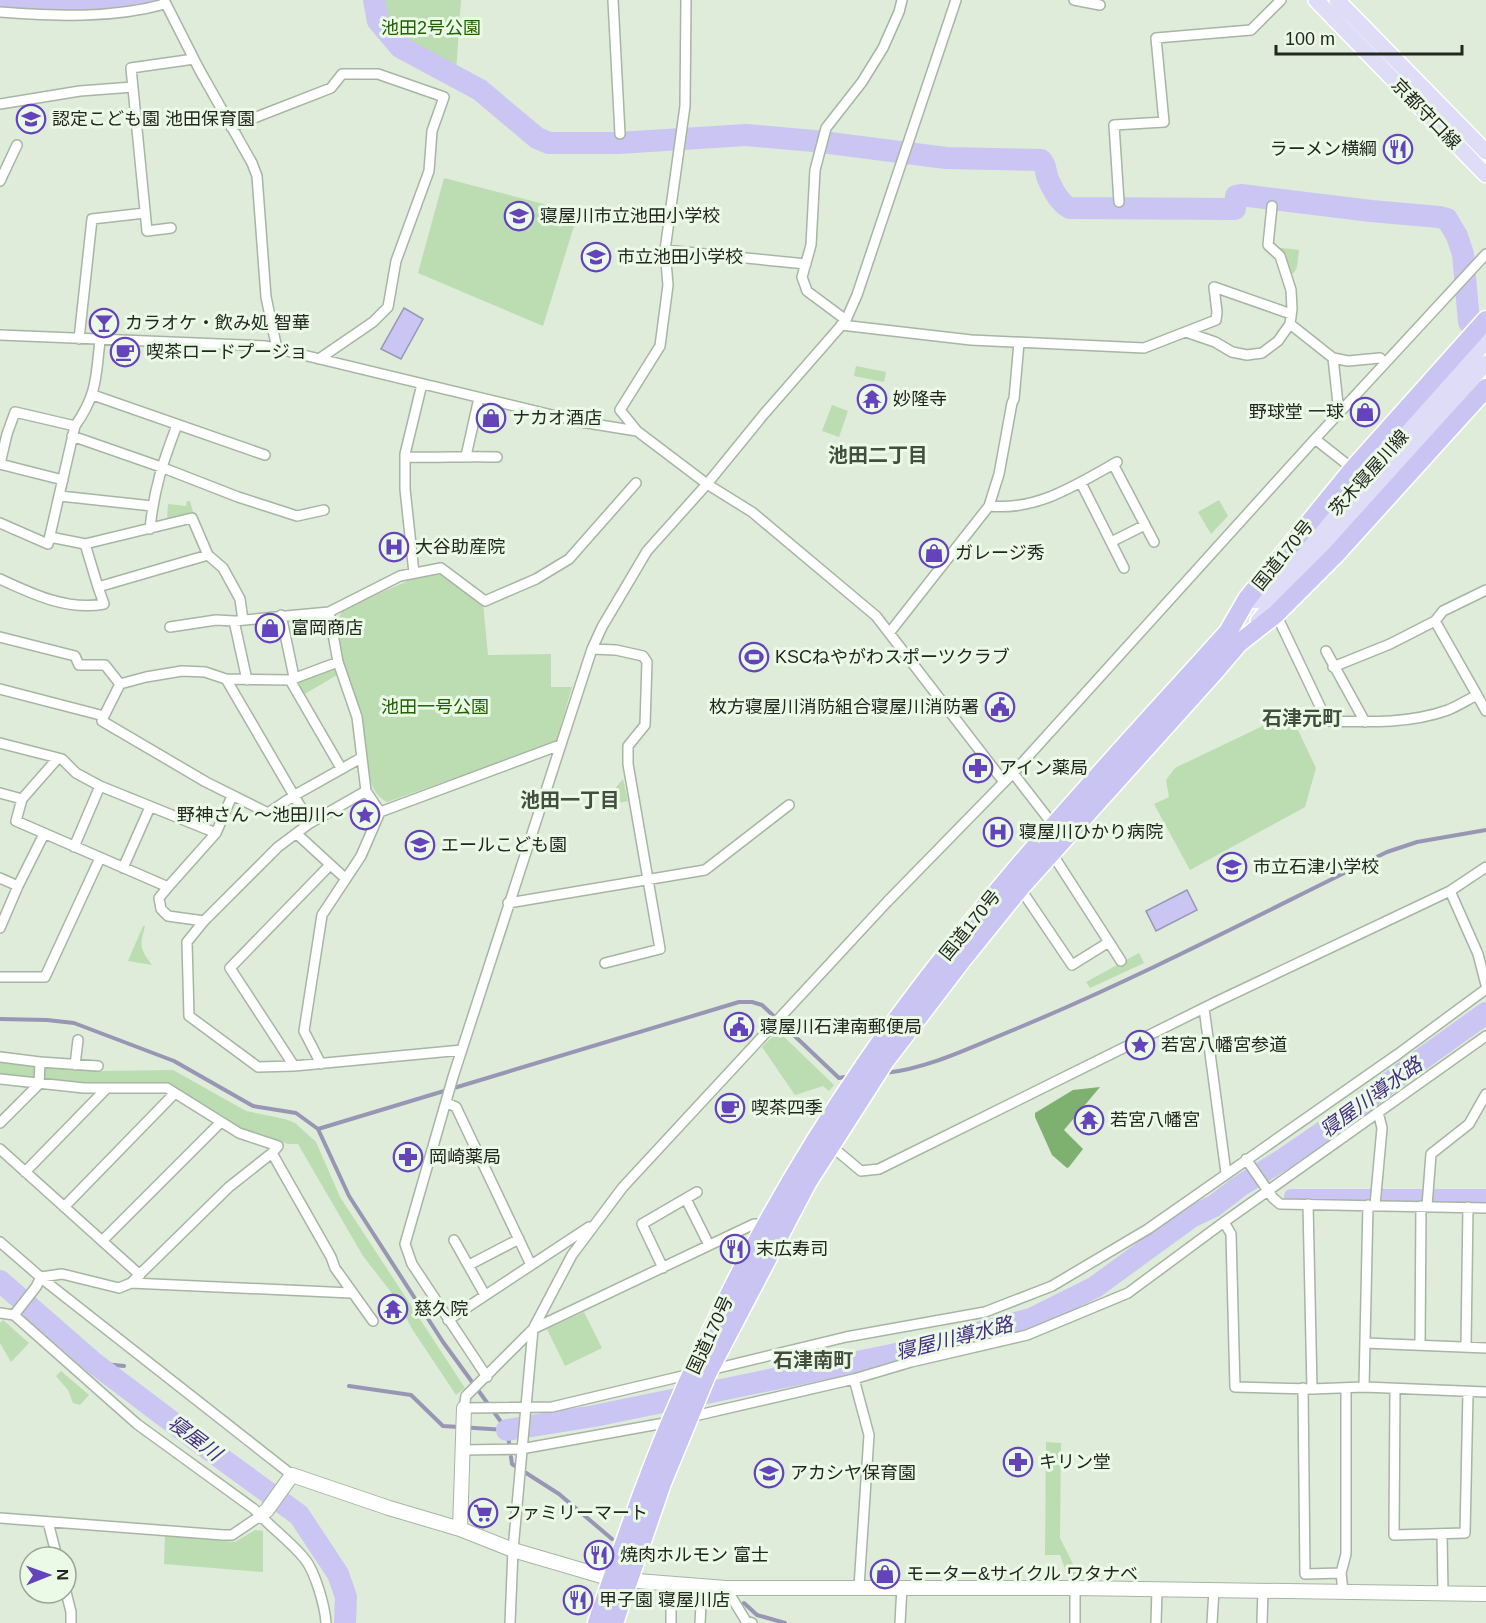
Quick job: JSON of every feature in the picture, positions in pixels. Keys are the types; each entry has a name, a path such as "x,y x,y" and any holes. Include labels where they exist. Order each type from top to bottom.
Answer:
{"highway":[{"name":"国道170号","path":"826,1141 869,1087 885,1061 962,960 1020,888 1216,670 1234,637 1247,599 1353,469 1486,320"},
{"name":"国道170号","path":"597,1623 620,1580 681,1417 700,1374 776,1225 807,1183 849,1090 865,1065 933,971 1016,868 1054,826 1234,637 1276,614 1336,554 1486,388"},
{"name":"国道170号","path":"614,1623 620,1580"}],"main road":[{"name":"京都守口線","path":"1316,0 1486,175"},
{"name":"京都守口線","path":"1339,1 1486,153"},
{"name":"茨木寝屋川線","path":"1234,637 1434,411 1486,341"},
{"name":"茨木寝屋川線","path":"1434,411 1486,363"}],"street":[{"path":"613,0 620,134"},
{"path":"686,0 685,106 665,250 668,285 660,346 620,410 637,431 707,484 752,512 876,616 1004,782"},
{"path":"902,0 883,48 862,82 831,119 821,142 815,170 811,245 802,277 807,291 843,322 971,340 1144,348 1216,320 1214,287 1290,319 1333,358 1348,361 1380,358 1385,363"},
{"path":"485,1378 412,1264 405,1244 453,1077 592,649 602,627 647,551 707,484 843,322 857,295 956,0"},
{"path":"1074,0 1100,5"},
{"path":"1119,202 1114,125 1164,122 1156,38 1251,30 1281,0"},
{"path":"0,12 68,16 112,13 164,2 257,176 266,297 278,349"},
{"path":"171,228 147,231 131,68 194,59"},
{"path":"231,127 331,88 342,74 378,74 444,97 432,131 429,171 396,261 388,307 373,322 319,359"},
{"path":"0,104 80,91 133,87"},
{"path":"0,181 17,145"},
{"path":"1186,332 1215,342 1232,352 1247,355 1262,353 1278,341 1290,319 1291,290 1280,256 1268,245 1272,206"},
{"path":"79,339 92,219 145,213"},
{"path":"665,250 806,264"},
{"path":"460,1529 463,1448 468,1410 466,1396 533,1329 572,1255 623,1187 887,902 1013,773 1339,412 1486,254"},
{"path":"0,335 266,346 581,422 637,431"},
{"path":"0,523 48,544 73,431 93,395 100,340"},
{"path":"890,632 989,506 999,474 1014,399 1019,343"},
{"path":"1333,358 1339,412"},
{"path":"414,573 405,489 405,457 422,384"},
{"path":"93,395 266,455"},
{"path":"466,456 479,398"},
{"path":"63,480 0,464 15,412 73,431 238,497 297,516 324,510"},
{"path":"150,528 152,506 162,466 177,425"},
{"path":"1315,439 1353,469"},
{"path":"405,457 497,458"},
{"path":"989,506 1003,508 1040,502 1081,483 1115,463 1154,542"},
{"path":"170,627 216,620 329,612 400,576 441,568 485,601 536,579 569,559 636,483"},
{"path":"1081,483 1124,568"},
{"path":"60,496 152,506"},
{"path":"50,537 85,544 192,518 208,555 223,568 240,599 238,620 247,680"},
{"path":"1111,542 1145,525"},
{"path":"0,579 39,597 89,607 104,604 85,544"},
{"path":"98,586 208,555"},
{"path":"1333,667 1390,644 1435,621 1443,611 1486,590"},
{"path":"329,612 338,662 357,717 366,791 380,812"},
{"path":"1276,614 1327,721 1365,722 1419,718 1449,710 1481,695"},
{"path":"281,615 292,678 341,768"},
{"path":"1435,621 1481,695 1486,711"},
{"path":"0,637 75,656 79,665 105,665 120,684"},
{"path":"592,649 616,650 643,656 647,662 645,725 628,746 628,764 660,949 605,963"},
{"path":"1326,651 1365,722"},
{"path":"0,689 104,716 120,684 146,677 182,671 205,672 226,679 292,678 338,662"},
{"path":"226,679 310,823"},
{"path":"102,721 232,796 268,813 361,758"},
{"path":"0,743 62,759 76,773 100,786 216,833"},
{"path":"321,1064 304,1031 322,915 361,856 380,812 560,745"},
{"path":"58,758 22,799 16,820 168,887"},
{"path":"1013,773 1054,826"},
{"path":"74,847 100,786"},
{"path":"366,791 310,823 278,847 204,921 187,942 189,1016 258,1067 321,1064 462,1050"},
{"path":"0,793 22,799"},
{"path":"204,921 168,916 160,909 159,898 216,833 232,796"},
{"path":"508,903 705,870 789,805"},
{"path":"123,868 150,807"},
{"path":"0,928 44,834"},
{"path":"297,834 346,879"},
{"path":"1051,852 1121,961"},
{"path":"0,977 45,977 100,858"},
{"path":"294,1066 230,968 330,865"},
{"path":"826,1141 861,1171 879,1168 1204,1008 1450,891 1486,867"},
{"path":"0,878 18,886"},
{"path":"1020,888 1072,965 1109,942"},
{"path":"468,1410 523,1411 552,1407 700,1374 846,1337 985,1312 1052,1286 1148,1228 1226,1173 1247,1161 1484,993 1478,954 1450,891"},
{"path":"1204,1008 1226,1173"},
{"path":"463,1448 521,1450 854,1379 911,1362 1027,1335 1128,1293 1267,1190 1486,1036"},
{"path":"75,1065 78,1040"},
{"path":"0,1057 98,1066"},
{"path":"0,1124 39,1084 40,1062"},
{"path":"0,1079 106,1089 166,1088 239,1133 278,1146 229,1187 126,1287 119,1288 62,1274 41,1277"},
{"path":"25,1172 106,1089"},
{"path":"64,1207 175,1093"},
{"path":"1420,1345 1424,1206 1429,1193 1431,1154 1469,1124 1486,1094"},
{"path":"447,1101 456,1107 531,1265"},
{"path":"1364,1388 1374,1200 1382,1128 1378,1112"},
{"path":"102,1241 220,1123"},
{"path":"0,1149 140,1275"},
{"path":"272,1153 335,1268 373,1321"},
{"path":"1247,1161 1280,1204 1374,1200 1424,1206 1486,1208"},
{"path":"663,1268 642,1224 698,1192"},
{"path":"686,1198 709,1245"},
{"path":"1308,1204 1305,1574 1341,1573"},
{"path":"1466,1346 1468,1207"},
{"path":"1224,1222 1231,1234 1235,1386 1486,1392"},
{"path":"448,1320 594,1224"},
{"path":"533,1329 754,1224 776,1225"},
{"path":"469,1265 519,1239"},
{"path":"454,1240 485,1295"},
{"path":"0,1242 290,1478 460,1529 513,1550 620,1580 726,1588 1075,1588 1486,1594"},
{"path":"16,1312 41,1277"},
{"path":"132,1283 351,1293"},
{"path":"0,1312 16,1312 137,1424 254,1509 264,1513 306,1560 325,1605 326,1623"},
{"path":"510,1623 523,1411 533,1329"},
{"path":"1365,1343 1486,1348"},
{"path":"854,1379 869,1435 859,1587"},
{"path":"1343,1591 1341,1573 1346,1554 1346,1388"},
{"path":"1395,1389 1394,1534 1465,1533 1468,1393"},
{"path":"0,1518 232,1535 264,1513 290,1478"},
{"path":"48,1522 54,1545"},
{"path":"1442,1534 1443,1593"},
{"path":"671,1585 671,1623"},
{"path":"700,1623 702,1587"},
{"path":"900,1623 902,1587"},
{"path":"726,1588 748,1622"},
{"path":"1075,1588 1075,1623"},
{"path":"1156,1623 1157,1590"},
{"path":"1212,1623 1214,1590"},
{"path":"1262,1623 1263,1590"},
{"path":"69,1605 71,1623"}],"green space":[{"name":"池田2号公園","path":"381,0 461,0 456,72 406,47 379,15"},
{"path":"444,178 578,213 543,326 418,273"},
{"path":"1274,247 1299,250 1294,273 1290,274 1283,253"},
{"path":"856,366 886,372 884,382 854,376"},
{"path":"832,405 848,411 839,437 822,431"},
{"path":"1219,500 1228,516 1211,534 1198,512"},
{"path":"187,501 190,501 193,512 167,520 168,504 186,506"},
{"name":"池田一号公園","path":"426,573 442,573 483,603 488,655 551,654 551,687 572,687 556,742 387,802 376,793 370,780 358,702 342,659 336,624 343,609"},
{"path":"331,669 336,671 337,675 303,695 295,683"},
{"path":"1290,713 1316,768 1305,807 1190,870 1154,804 1169,797 1166,780 1175,768"},
{"path":"623,779 628,801 608,805 606,799"},
{"path":"369,807 372,815 367,828 357,816"},
{"path":"145,926 142,947 152,965 128,961"},
{"path":"1139,953 1144,963 1090,988 1086,982"},
{"path":"778,1031 834,1085 829,1091 823,1086 795,1095 762,1047"},
{"path":"0,1062 101,1071 173,1070 246,1111 295,1123 316,1142 340,1197 465,1388 456,1395 412,1329 398,1301 363,1256 298,1144 288,1144 247,1132 225,1122 181,1092 0,1076"},
{"path":"1100,1087 1064,1130 1083,1149 1067,1168 1052,1155 1035,1113 1073,1090"},
{"path":"584,1312 602,1348 565,1366 547,1329"},
{"path":"3,1320 29,1343 11,1362 0,1343 0,1323"},
{"path":"61,1371 89,1395 80,1405 73,1403 68,1390 56,1376"},
{"path":"1046,1442 1061,1443 1060,1538 1080,1578 1068,1577 1060,1555 1045,1555"},
{"path":"255,1530 263,1531 263,1572 164,1564 165,1535 235,1542"}],"shaded area":[{"path":"404,308 423,319 401,359 381,349"},
{"path":"1187,890 1197,910 1156,931 1146,911"}],"waterway":[{"path":"0,4 78,10 117,8 155,0"},
{"path":"374,0 378,21 400,47 480,90 537,138 549,143 618,143 746,135 814,141 946,158 1041,160 1054,191 1070,208 1235,209 1236,196 1241,195 1447,219 1457,236 1463,254 1469,322"},
{"path":"885,1073 936,1061 1065,1008 1387,852 1417,842 1486,830"},
{"path":"318,1129 739,1002 762,1005 839,1078 851,1076"},
{"name":"寝屋川導水路","path":"507,1430 594,1416 901,1353 1031,1319 1095,1287 1191,1217 1214,1206 1240,1186 1333,1125 1486,1013"},
{"path":"0,1019 74,1023 174,1061 253,1106 296,1113 318,1129 349,1196 443,1342 507,1430 509,1443"},
{"path":"1291,1196 1486,1196"},
{"name":"寝屋川","path":"0,1281 94,1363 299,1515 338,1574 346,1597 345,1623"},
{"name":"寝屋川導水路","path":"94,1363 124,1366"},
{"name":"寝屋川導水路","path":"349,1386 411,1395 443,1426 506,1430"},
{"path":"511,1457 512,1464 559,1494 612,1539"},
{"path":"744,1603 757,1615 785,1623"}],"place":[{"name":"認定こども園 池田保育園","path":"31,119"},
{"name":"ラーメン横綱","path":"1398,149"},
{"name":"寝屋川市立池田小学校","path":"519,216"},
{"name":"市立池田小学校","path":"596,257"},
{"name":"カラオケ・飲み処 智華","path":"104,323"},
{"name":"喫茶ロードプージョ","path":"125,352"},
{"name":"妙隆寺","path":"872,399"},
{"name":"野球堂 一球","path":"1365,412"},
{"name":"ナカオ酒店","path":"491,418"},
{"name":"大谷助産院","path":"394,547"},
{"name":"ガレージ秀","path":"934,553"},
{"name":"富岡商店","path":"270,628"},
{"name":"KSCねやがわスポーツクラブ","path":"754,657"},
{"name":"枚方寝屋川消防組合寝屋川消防署","path":"1000,707"},
{"name":"アイン薬局","path":"978,768"},
{"name":"野神さん ～池田川～","path":"365,815"},
{"name":"寝屋川ひかり病院","path":"998,832"},
{"name":"エールこども園","path":"420,845"},
{"name":"市立石津小学校","path":"1232,867"},
{"name":"寝屋川石津南郵便局","path":"739,1027"},
{"name":"若宮八幡宮参道","path":"1140,1045"},
{"name":"喫茶四季","path":"730,1108"},
{"name":"若宮八幡宮","path":"1089,1120"},
{"name":"岡崎薬局","path":"408,1157"},
{"name":"末広寿司","path":"735,1249"},
{"name":"慈久院","path":"393,1309"},
{"name":"キリン堂","path":"1018,1462"},
{"name":"アカシヤ保育園","path":"769,1473"},
{"name":"ファミリーマート","path":"483,1513"},
{"name":"焼肉ホルモン 富士","path":"599,1555"},
{"name":"モーター&サイクル ワタナベ","path":"885,1574"},
{"name":"甲子園 寝屋川店","path":"578,1600"}],"district":[{"name":"池田二丁目","path":"878,455"},
{"name":"石津元町","path":"1302,718"},
{"name":"池田一丁目","path":"570,800"},
{"name":"石津南町","path":"813,1360"}]}
